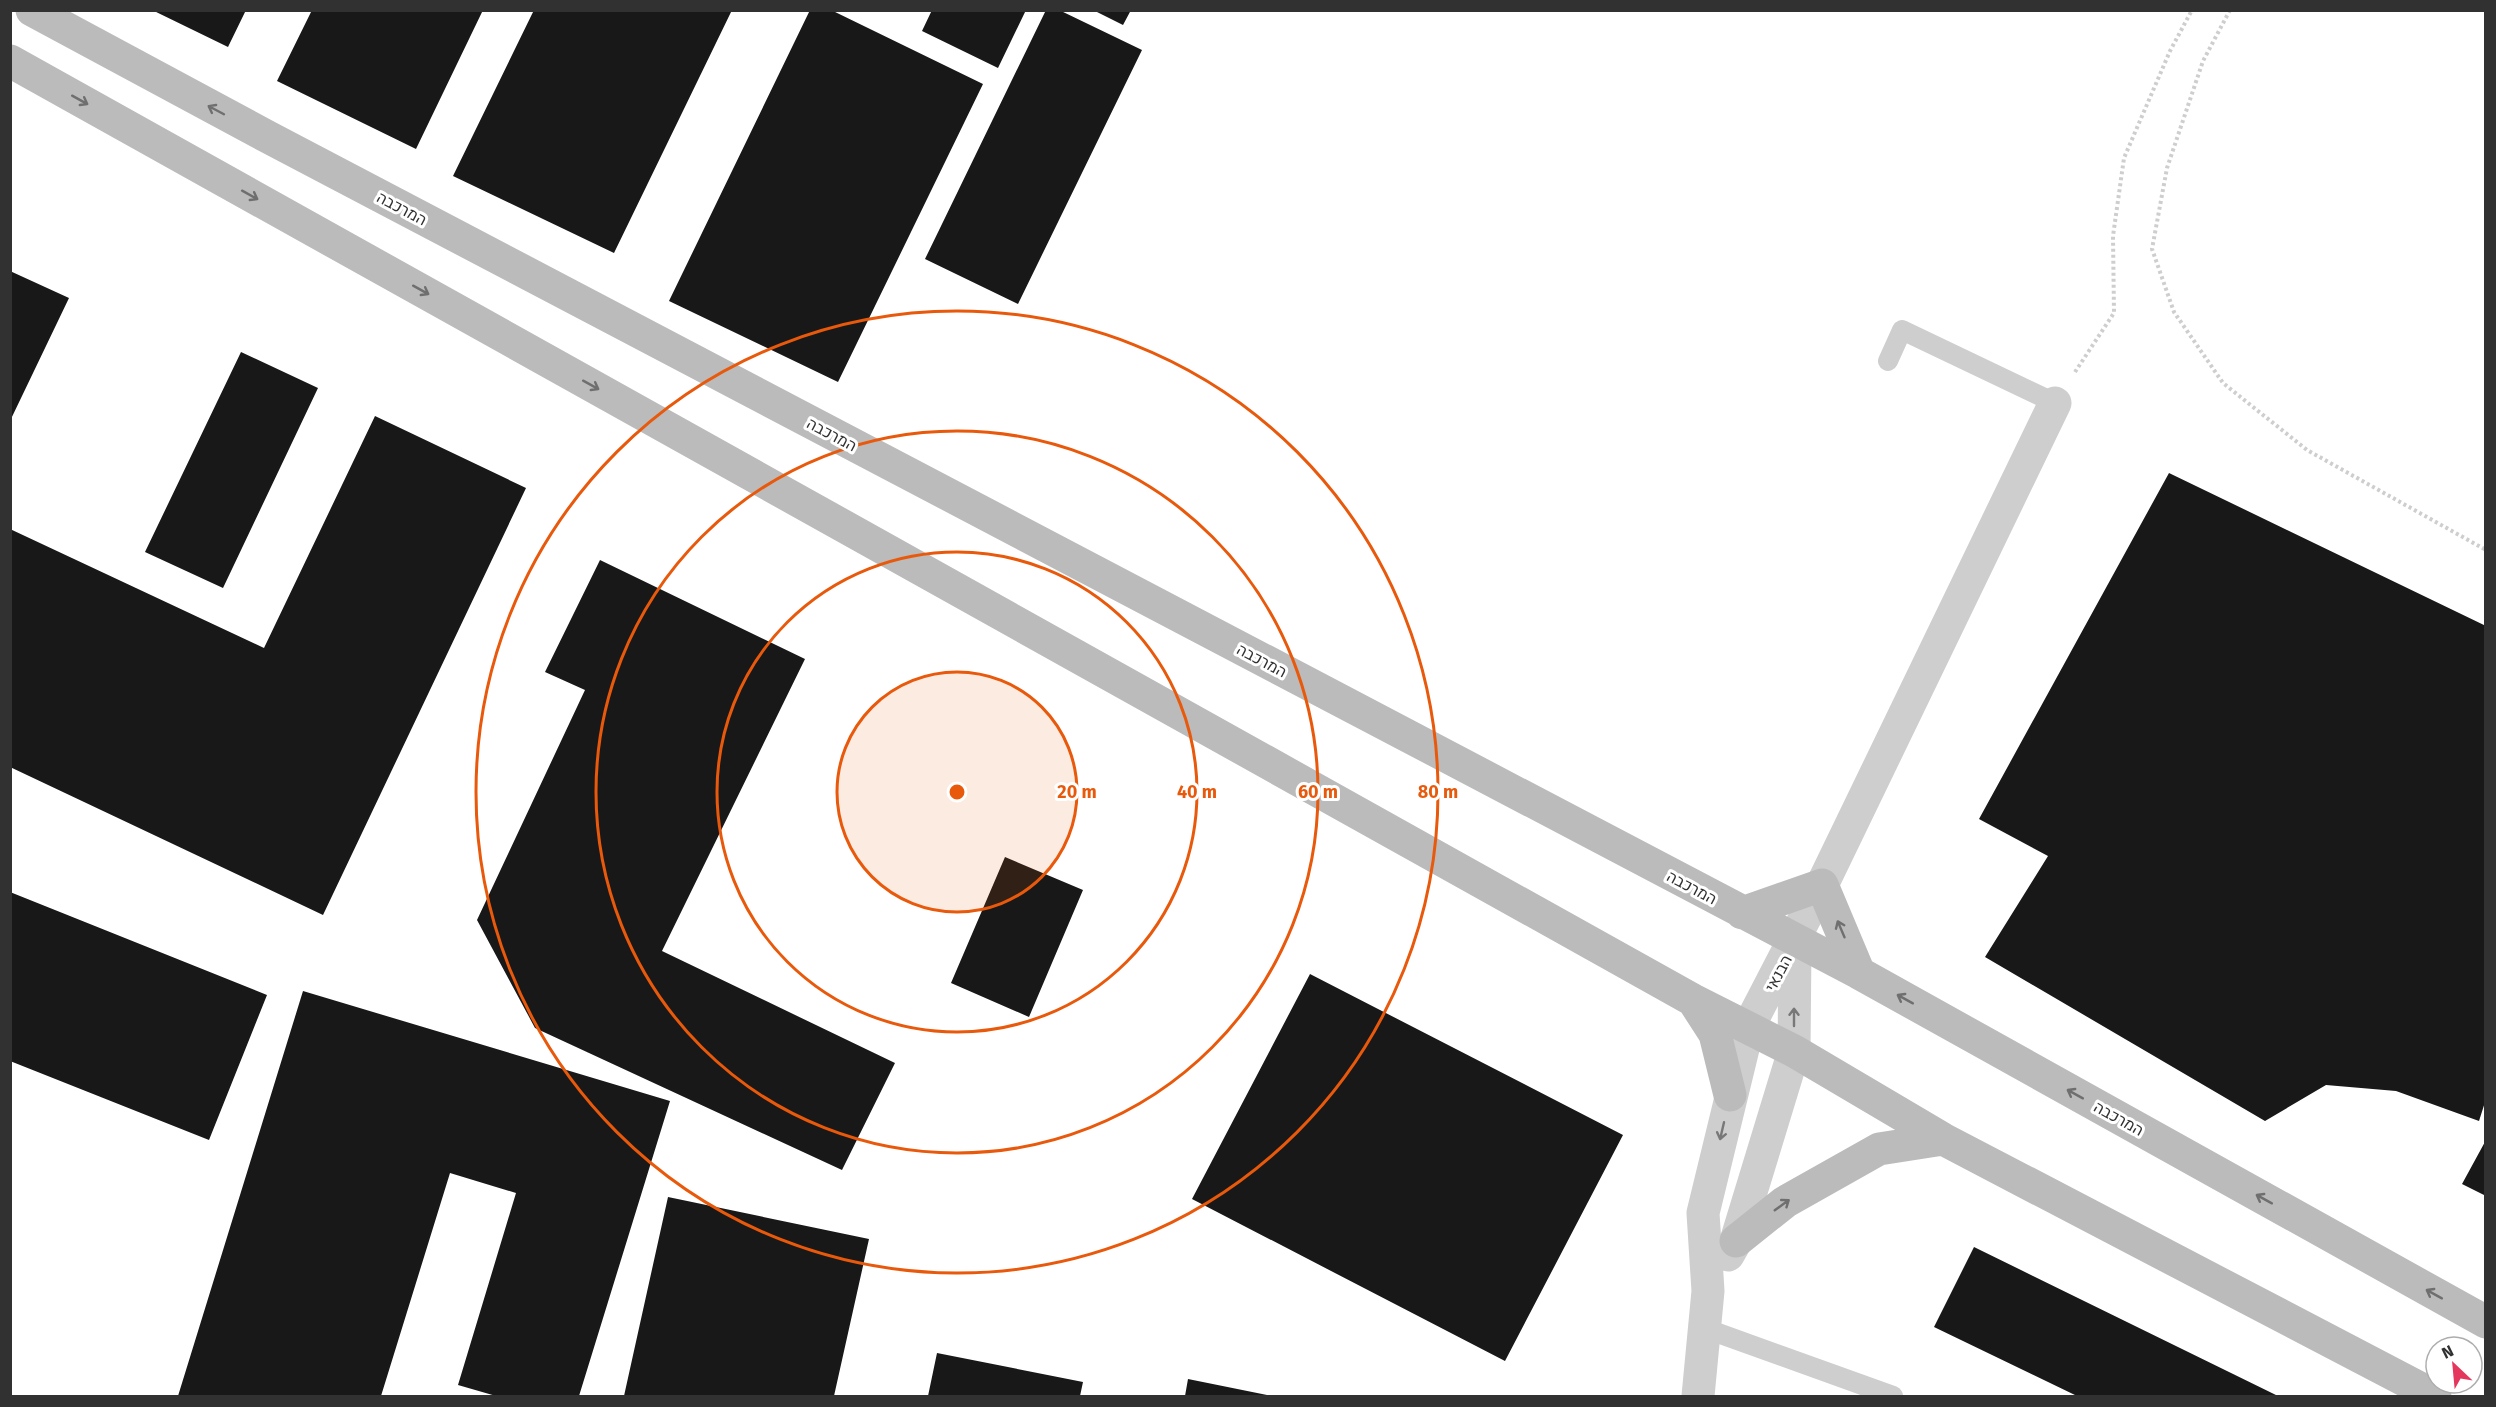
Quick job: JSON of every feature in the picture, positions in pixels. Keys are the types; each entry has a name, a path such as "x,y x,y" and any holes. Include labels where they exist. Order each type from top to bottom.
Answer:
{"street":[{"name":"המרכבה","path":"32,10 103,50 1859,973 2486,1322"},
{"path":"67,10 103,50"},
{"path":"20,71 1693,1000 1794,1051 1943,1139 2435,1396"},
{"path":"1795,940 2055,403"},
{"path":"1742,913 1822,885"},
{"path":"1822,885 1859,973"},
{"name":"הבנאי","path":"1698,1396 1708,1290 1703,1214 1748,1028 1795,940"},
{"name":"הבנאי","path":"1708,1290 1736,1240 1794,1051 1795,940"},
{"path":"1693,1000 1715,1034 1730,1095"},
{"path":"1736,1240 1785,1202 1879,1149 1943,1139"}],"lane":[{"path":"1888,360 1902,330 2055,403"},
{"path":"1704,1328 1893,1396"}],"path":[{"path":"2055,403 2114,313 2113,236 2124,158 2170,51 2192,10"},
{"path":"2230,10 2203,61 2167,168 2152,249 2174,312 2223,383 2307,450 2486,550"}],"building":[{"path":"152,10 246,10 228,47"},
{"path":"312,10 483,10 416,149 277,81"},
{"path":"534,10 732,10 614,253 453,176"},
{"path":"810,10 831,10 983,84 838,382 669,301"},
{"path":"932,10 1026,10 998,68 922,31"},
{"path":"1046,10 1059,10 1142,50 1018,304 925,259"},
{"path":"1093,10 1131,10 1123,25"},
{"path":"10,271 69,298 10,421"},
{"path":"241,352 318,388 223,588 145,552"},
{"path":"375,416 526,488 323,915 10,767 10,529 264,648"},
{"path":"2169,473 2486,626 2486,1099 2479,1121 2396,1091 2326,1085 2265,1121 1985,957 2048,856 1979,819"},
{"path":"600,560 805,659 662,951 895,1063 842,1170 535,1028 477,920 585,690 545,672"},
{"path":"1005,857 1083,890 1029,1017 951,983"},
{"path":"10,892 267,995 209,1140 10,1061"},
{"path":"1310,974 1623,1135 1505,1361 1192,1199"},
{"path":"303,991 670,1101 579,1396 496,1396 458,1385 516,1193 450,1173 381,1396 178,1396"},
{"path":"2486,1140 2486,1196 2462,1184"},
{"path":"668,1197 869,1239 834,1396 624,1396"},
{"path":"1974,1247 2278,1396 2077,1396 1934,1327"},
{"path":"937,1353 1083,1382 1080,1396 928,1396"},
{"path":"1188,1379 1267,1395 1267,1396 1185,1396"}]}
